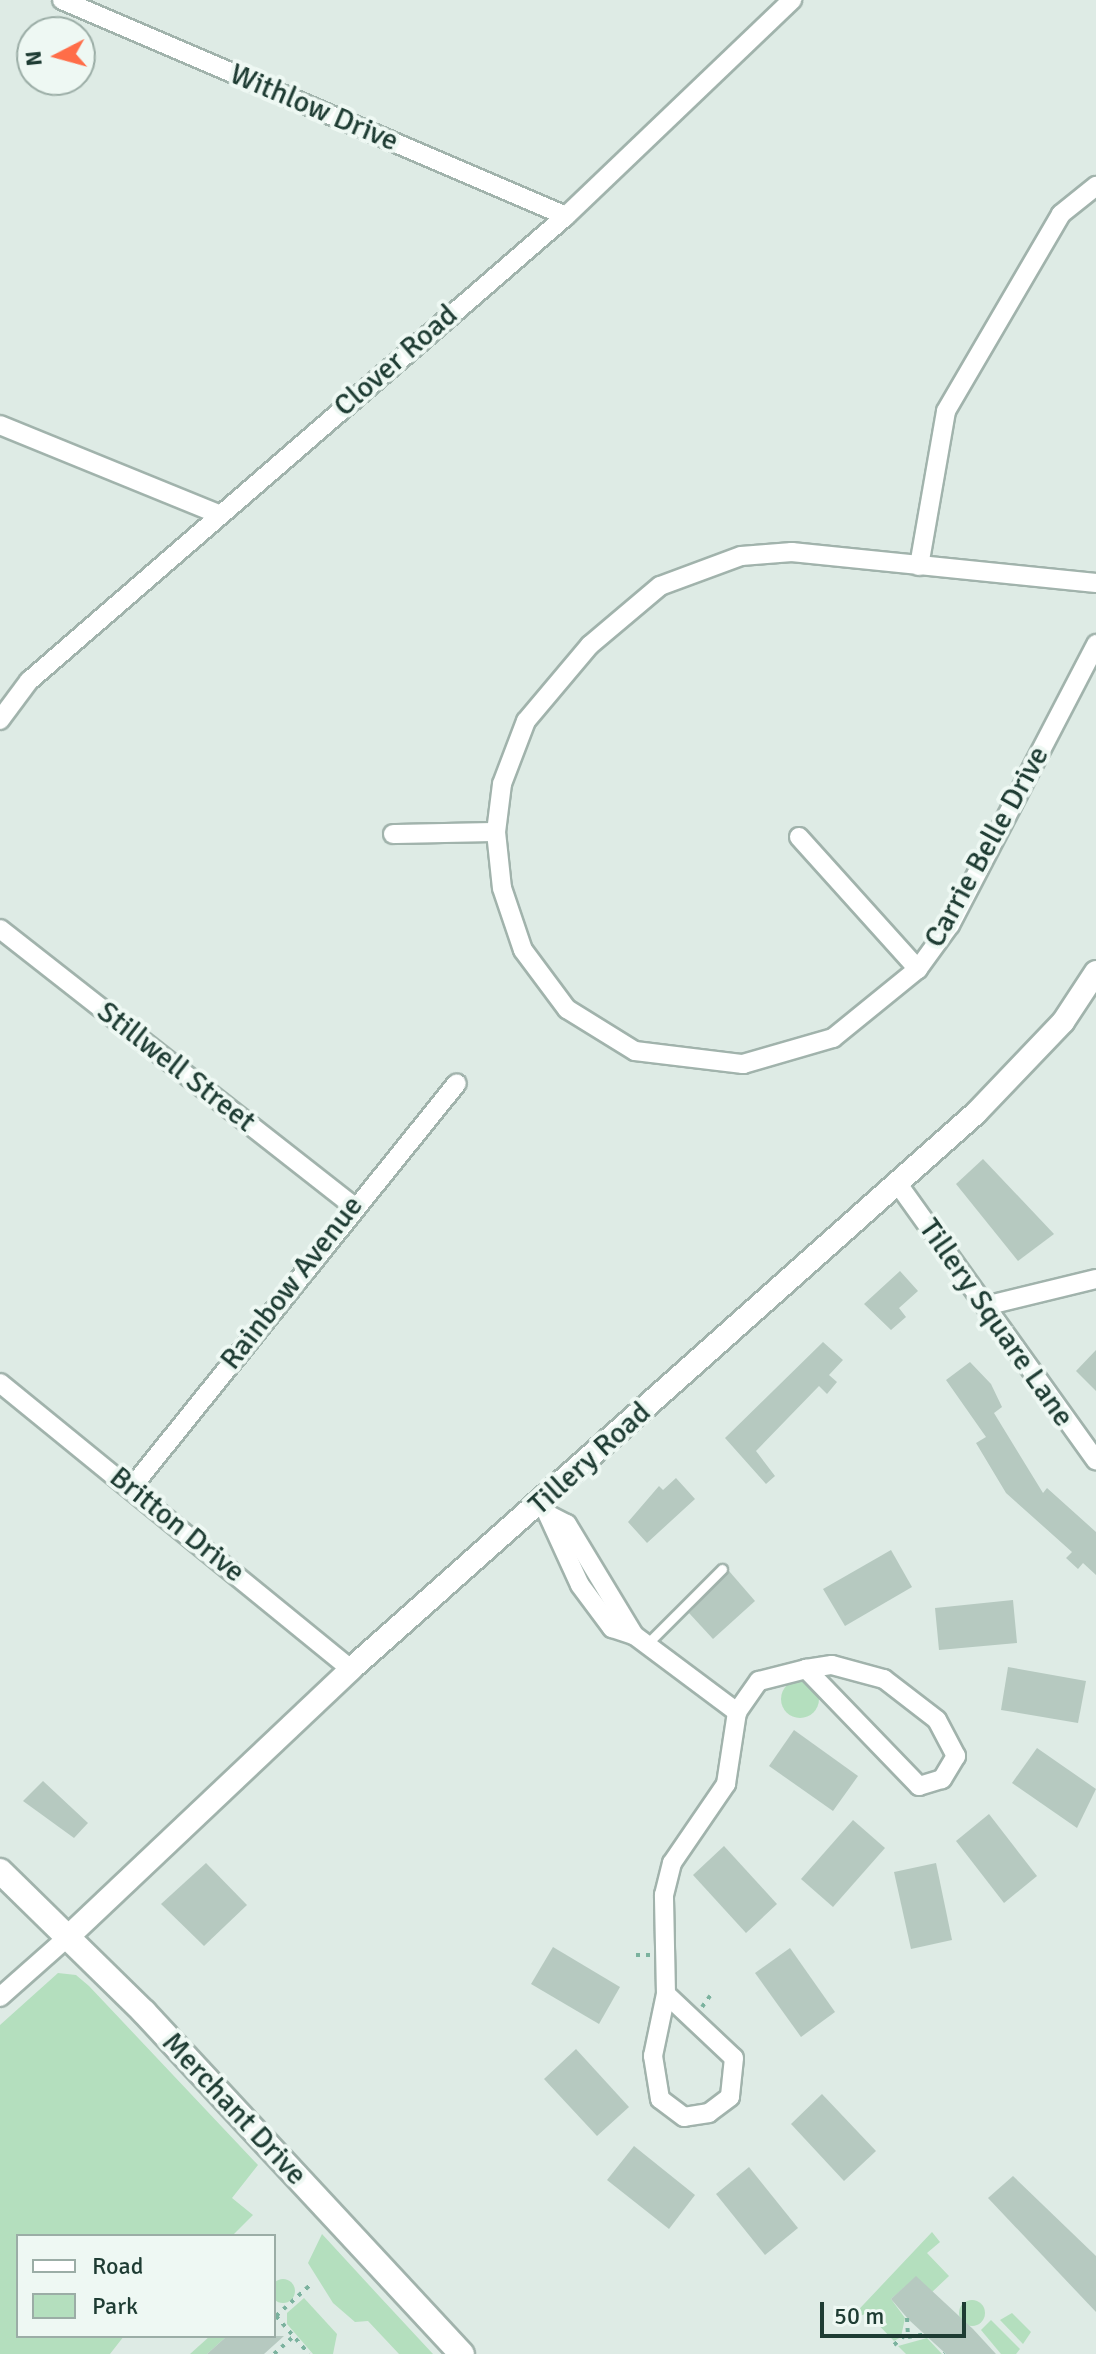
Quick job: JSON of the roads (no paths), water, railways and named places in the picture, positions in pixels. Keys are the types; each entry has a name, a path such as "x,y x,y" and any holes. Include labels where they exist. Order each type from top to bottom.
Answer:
{"main road":[{"name":"Merchant Drive","path":"0,1871 70,1935 462,2354"}],"street":[{"name":"Withlow Drive","path":"62,0 566,216"},
{"name":"Clover Road","path":"0,720 29,681 218,514 566,216 792,0"},
{"path":"919,566 946,411 1061,214 1096,186"},
{"path":"0,425 218,514"},
{"name":"Carrie Belle Drive","path":"1096,583 792,552 741,556 660,586 590,645 526,721 502,784 496,832 502,888 523,950 567,1009 635,1051 743,1064 786,1057 833,1038 918,969 950,925 1096,644"},
{"path":"393,834 496,832"},
{"path":"799,837 918,969"},
{"name":"Stillwell Street","path":"0,929 352,1205"},
{"name":"Tillery Road","path":"70,1935 351,1669 547,1509 1025,1065 1096,972"},
{"name":"Rainbow Avenue","path":"132,1487 352,1205 457,1083"},
{"name":"Tillery Square Lane","path":"898,1184 989,1305 1096,1461"},
{"path":"989,1305 1096,1279"},
{"name":"Britton Drive","path":"0,1383 132,1487 351,1669"},
{"path":"547,1509 567,1524 640,1640 737,1712"},
{"path":"666,1994 734,2058 730,2097 709,2113 684,2117 660,2099 653,2056 666,1994 666,1885 672,1863 726,1784 737,1712 759,1681 806,1669 860,1671 914,1697 951,1739 955,1764 933,1786 919,1786 806,1669"},
{"path":"0,1997 70,1935"}],"lane":[{"path":"640,1640 722,1569"}]}
